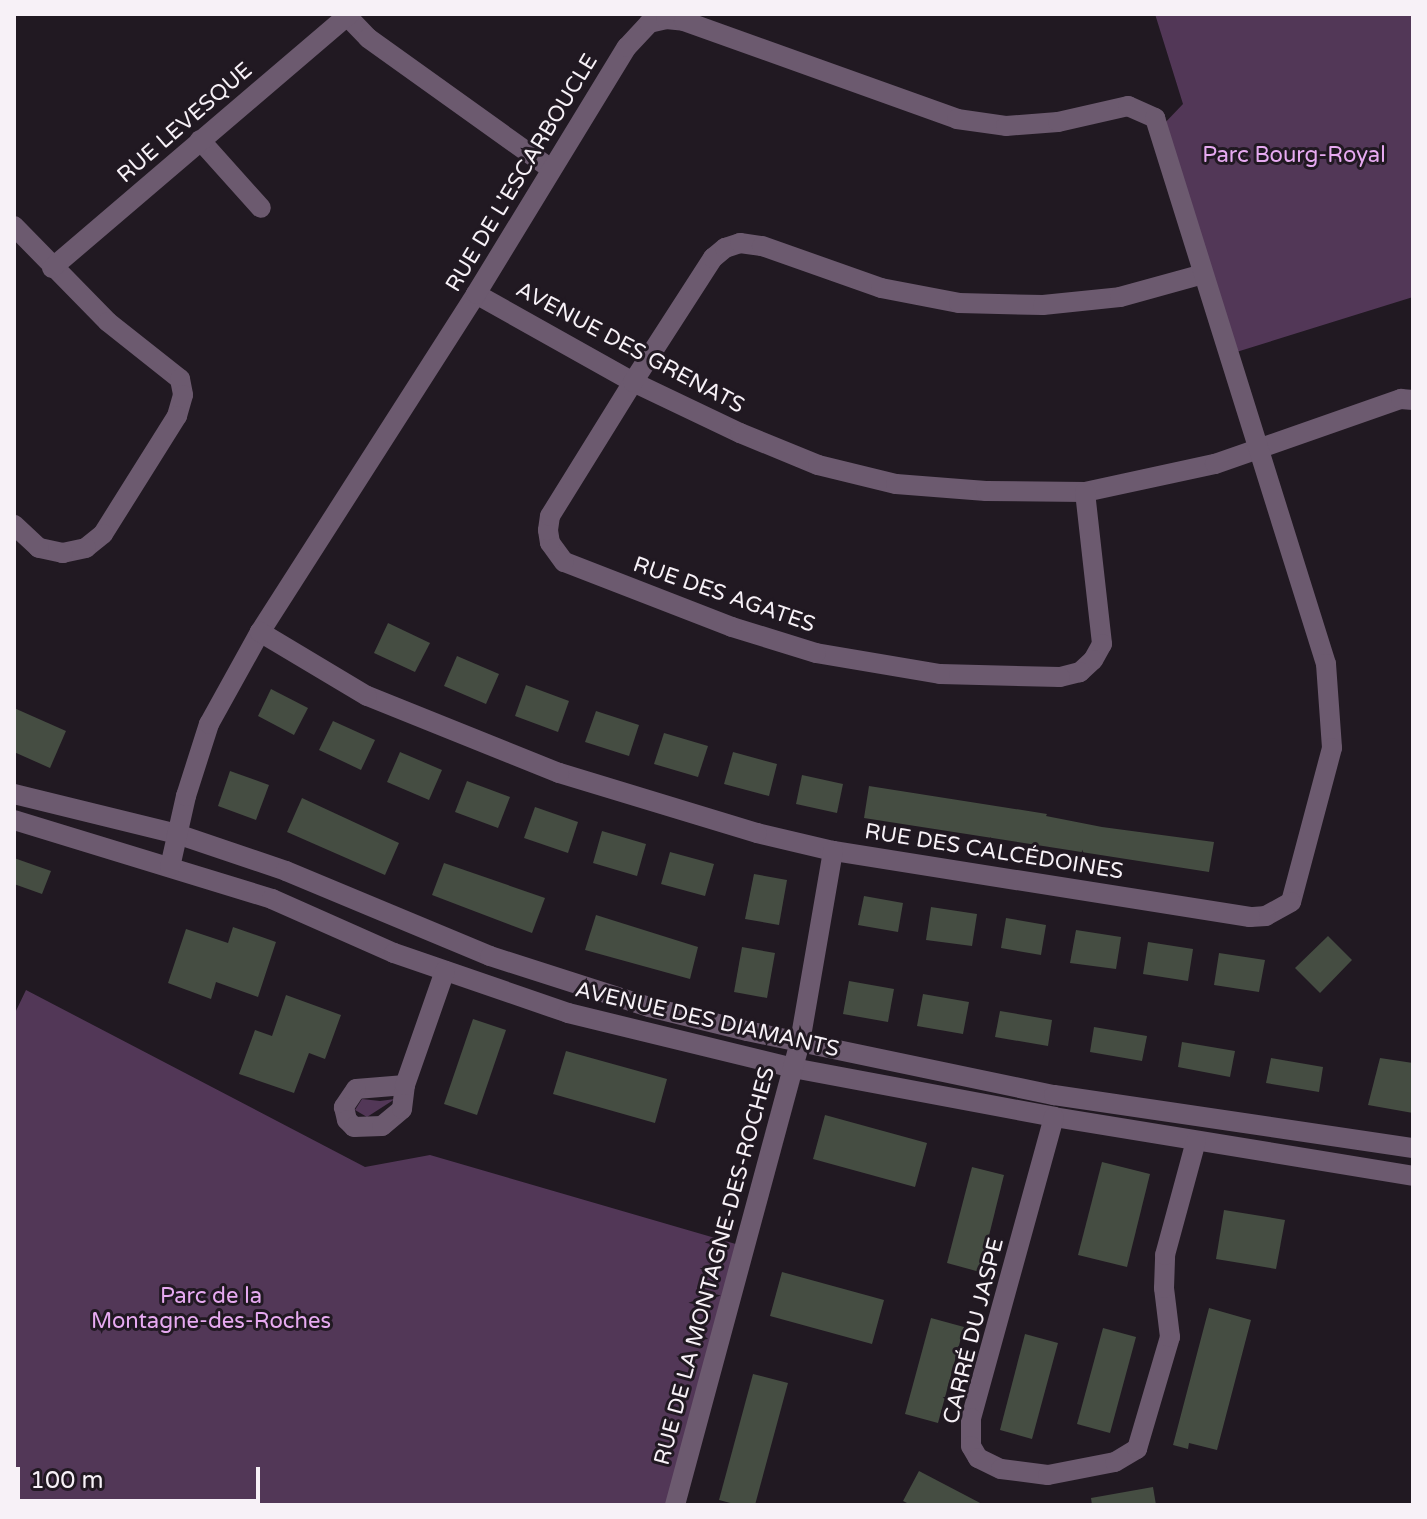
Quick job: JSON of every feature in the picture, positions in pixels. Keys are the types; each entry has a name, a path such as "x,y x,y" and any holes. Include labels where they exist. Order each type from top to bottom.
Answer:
{"street":[{"name":"RUE LEVESQUE","path":"52,268 348,15"},
{"path":"348,15 368,38 551,169"},
{"name":"RUE DE L'ESCARBOUCLE","path":"170,867 209,724 260,632 476,294 636,33 649,23 666,19 684,21 957,119 1006,126 1058,122 1128,106 1155,118 1260,449"},
{"path":"200,140 261,208"},
{"path":"14,226 108,322 180,379 183,395 177,416 103,534 86,548 63,553 39,548 14,525"},
{"path":"633,382 713,258 725,248 740,243 762,246 881,288 959,303 1043,305 1120,297 1203,274"},
{"name":"AVENUE DES GRENATS","path":"476,294 633,382 740,433 818,465 896,484 986,491 1085,492 1215,464 1401,399 1413,400"},
{"name":"RUE DES AGATES","path":"633,382 550,516 550,543 556,554 564,562 732,627 816,653 940,674 1060,677 1080,672 1093,660 1102,644 1085,492"},
{"name":"RUE DES CALCÉDOINES","path":"260,632 367,696 559,773 757,833 833,851 1250,917 1266,916 1291,902 1332,748 1326,664 1260,449"},
{"name":"AVENUE DES DIAMANTS","path":"14,794 177,834 286,871 405,923 560,980 649,1007 1054,1095 1413,1148"},
{"name":"AVENUE DES DIAMANTS","path":"14,820 272,899 394,953 568,1013 793,1068 1054,1117 1413,1176"},
{"name":"RUE DE LA MONTAGNE-DES-ROCHES","path":"675,1505 800,1042 833,851"},
{"path":"405,1085 445,971"},
{"name":"CARRÉ DU JASPE","path":"1054,1117 971,1418 971,1446 978,1458 1001,1469 1048,1475 1115,1462 1137,1449 1170,1337 1164,1288 1165,1255 1196,1141"}],"green space":[{"name":"Parc Bourg-Royal","path":"1155,14 1413,14 1413,297 1230,354 1160,128 1183,104"},
{"name":"Parc de la Montagne-des-Roches","path":"26,990 365,1167 430,1155 746,1247 675,1505 14,1505 14,1015"},
{"path":"362,1099 395,1099 367,1117 355,1110"}],"building":[{"path":"388,623 430,643 415,672 374,653"},
{"path":"457,656 499,674 486,704 444,686"},
{"path":"526,685 569,701 558,732 515,716"},
{"path":"271,689 308,708 294,735 258,716"},
{"path":"14,708 66,731 50,768 14,752"},
{"path":"596,711 639,725 629,756 585,742"},
{"path":"333,721 375,740 361,770 319,750"},
{"path":"664,733 708,746 698,777 654,764"},
{"path":"400,752 442,770 429,800 387,782"},
{"path":"733,752 777,764 769,796 724,784"},
{"path":"230,771 269,785 256,820 218,806"},
{"path":"802,775 843,784 837,813 796,804"},
{"path":"467,781 510,797 498,828 455,812"},
{"path":"869,786 1047,814 1102,827 1214,842 1209,872 864,818"},
{"path":"302,798 399,843 385,875 287,832"},
{"path":"535,807 578,822 568,853 524,838"},
{"path":"602,831 646,844 637,876 593,863"},
{"path":"670,852 714,864 705,896 661,884"},
{"path":"14,858 51,871 42,894 14,884"},
{"path":"444,863 545,898 532,933 432,895"},
{"path":"754,874 787,880 779,925 745,919"},
{"path":"864,896 903,903 898,932 858,925"},
{"path":"931,907 977,914 972,946 926,940"},
{"path":"596,915 698,947 690,979 585,950"},
{"path":"1006,918 1046,925 1041,955 1001,948"},
{"path":"233,927 276,942 258,997 216,982 211,999 168,983 186,929 228,943"},
{"path":"1076,930 1121,937 1116,969 1070,963"},
{"path":"1328,936 1352,960 1320,993 1295,968"},
{"path":"1148,942 1193,949 1188,981 1143,974"},
{"path":"742,947 775,953 767,998 734,992"},
{"path":"1219,953 1265,960 1259,992 1214,985"},
{"path":"849,981 894,989 888,1022 843,1014"},
{"path":"923,994 969,1002 963,1034 917,1026"},
{"path":"286,995 341,1015 325,1059 309,1053 294,1093 239,1074 255,1030 272,1036"},
{"path":"1000,1011 1052,1020 1048,1046 995,1037"},
{"path":"473,1019 506,1030 477,1115 444,1104"},
{"path":"1094,1027 1147,1036 1142,1061 1090,1052"},
{"path":"1182,1042 1235,1051 1230,1077 1178,1067"},
{"path":"566,1051 667,1079 655,1123 553,1094"},
{"path":"1271,1058 1323,1067 1319,1092 1266,1083"},
{"path":"1380,1058 1413,1063 1413,1113 1368,1105"},
{"path":"825,1115 927,1143 915,1187 813,1159"},
{"path":"1102,1162 1150,1174 1127,1267 1078,1255"},
{"path":"972,1167 1004,1175 980,1272 947,1263"},
{"path":"1224,1210 1285,1220 1276,1269 1216,1259"},
{"path":"782,1272 884,1300 872,1344 770,1316"},
{"path":"1209,1308 1251,1320 1217,1450 1189,1443 1188,1449 1173,1445"},
{"path":"931,1318 964,1327 938,1423 905,1414"},
{"path":"1103,1328 1136,1337 1110,1433 1077,1424"},
{"path":"1025,1334 1058,1343 1032,1439 1000,1430"},
{"path":"753,1374 788,1383 755,1505 738,1505 719,1500"},
{"path":"919,1471 984,1505 911,1505 903,1501"},
{"path":"1153,1487 1156,1505 1092,1505 1091,1498"}]}
